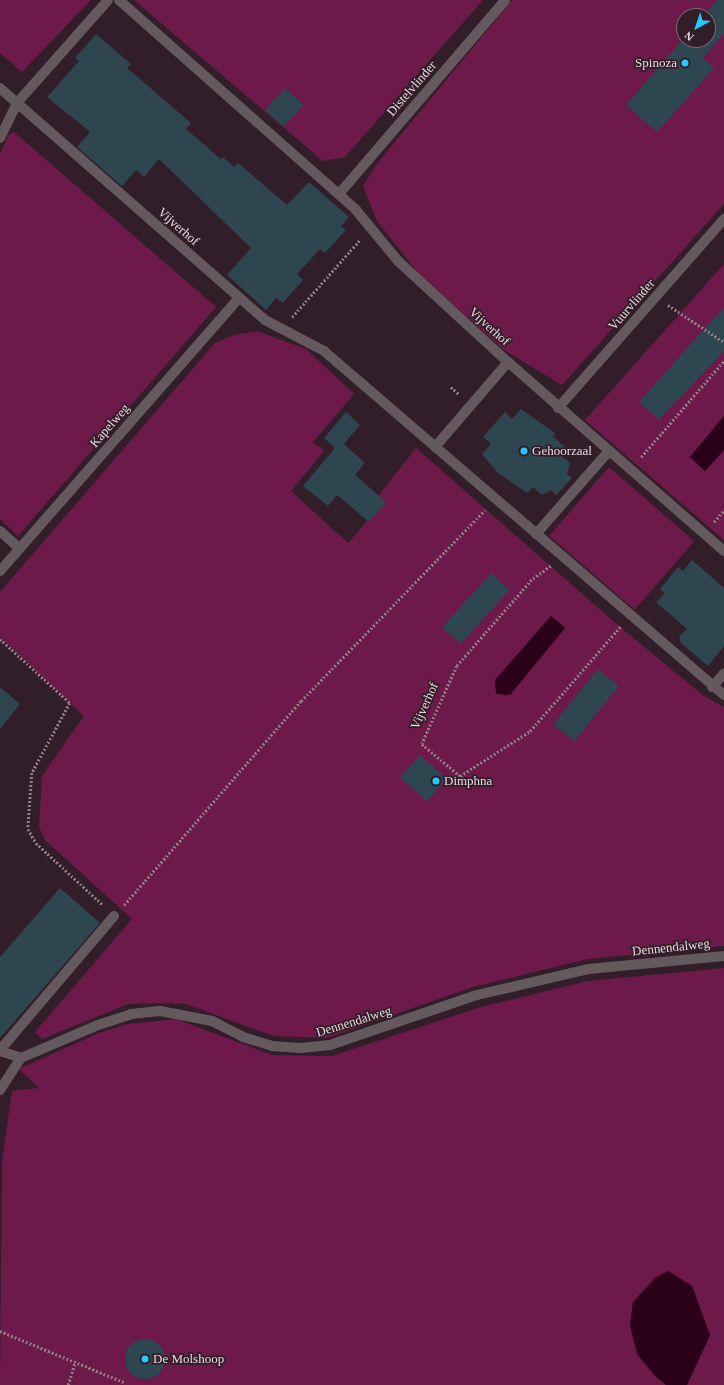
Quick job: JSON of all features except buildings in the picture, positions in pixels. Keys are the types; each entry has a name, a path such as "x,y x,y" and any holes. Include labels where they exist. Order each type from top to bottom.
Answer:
{"lane":[{"path":"0,138 17,103 108,0"},
{"name":"Vijverhof","path":"119,0 339,194 356,210 369,229 398,261 558,408 724,551"},
{"name":"Distelvlinder","path":"339,194 505,0"},
{"name":"Vijverhof","path":"0,88 239,298 282,329 324,351 436,446 630,616 724,695"},
{"name":"Vuurvlinder","path":"558,408 724,219"},
{"name":"Kapelweg","path":"0,570 239,298"},
{"name":"Vijverhof","path":"436,446 508,362"},
{"path":"536,534 609,451"},
{"path":"0,531 19,548"},
{"path":"712,686 724,673"},
{"path":"0,1090 21,1058 0,1051 114,916"},
{"name":"Dennendalweg","path":"21,1058 98,1025 131,1014 160,1011 212,1021 243,1037 272,1046 300,1048 330,1045 477,995 590,969 724,956"}],"path":[{"path":"282,329 369,229"},
{"path":"656,298 724,342"},
{"path":"630,469 724,361"},
{"path":"0,639 70,703 32,773 28,829 36,843 114,916 301,701 496,500"},
{"name":"Vijverhof","path":"562,557 532,580 457,666 422,744 460,776 530,731 630,616"},
{"path":"0,1331 126,1383"},
{"path":"68,1385 75,1362"}],"shaded area":[{"path":"0,0 91,0 22,72 0,53"},
{"path":"134,0 483,0 345,157 323,161"},
{"path":"512,0 724,0 724,204 562,385 504,350 419,274 377,221 363,186 376,165"},
{"path":"14,132 216,307 18,536 0,519 0,154 9,134"},
{"path":"724,264 724,416 690,457 705,471 724,450 724,540 585,420"},
{"path":"257,331 306,349 354,394 313,442 324,451 291,491 348,543 381,505 375,500 416,448 620,627 704,696 724,707 724,946 588,959 473,987 327,1038 273,1036 186,1004 160,1003 128,1004 42,1039 35,1032 132,919 45,840 39,827 42,776 84,716 0,637 0,592 215,343 234,335","holes":["551,616 565,628 505,697 495,680"]},
{"path":"724,416 724,450 705,471 690,457"},
{"path":"609,467 694,541 635,610 549,536"},
{"path":"551,616 565,628 510,695 496,694 495,680"},
{"path":"724,968 724,1385 687,1385 710,1335 692,1286 654,1375 666,1385 0,1385 2,1162 12,1091 39,1088 19,1069 99,1033 127,1024 176,1019 272,1055 332,1056 481,1007 588,981"},
{"path":"668,1271 692,1286 710,1335 687,1385 666,1385 654,1375 637,1354 630,1325 633,1302 655,1278"}],"place":[{"name":"Spinoza","path":"685,63"},
{"name":"Gehoorzaal","path":"524,451"},
{"name":"Dimphna","path":"436,781"},
{"name":"De Molshoop","path":"145,1359"}]}
